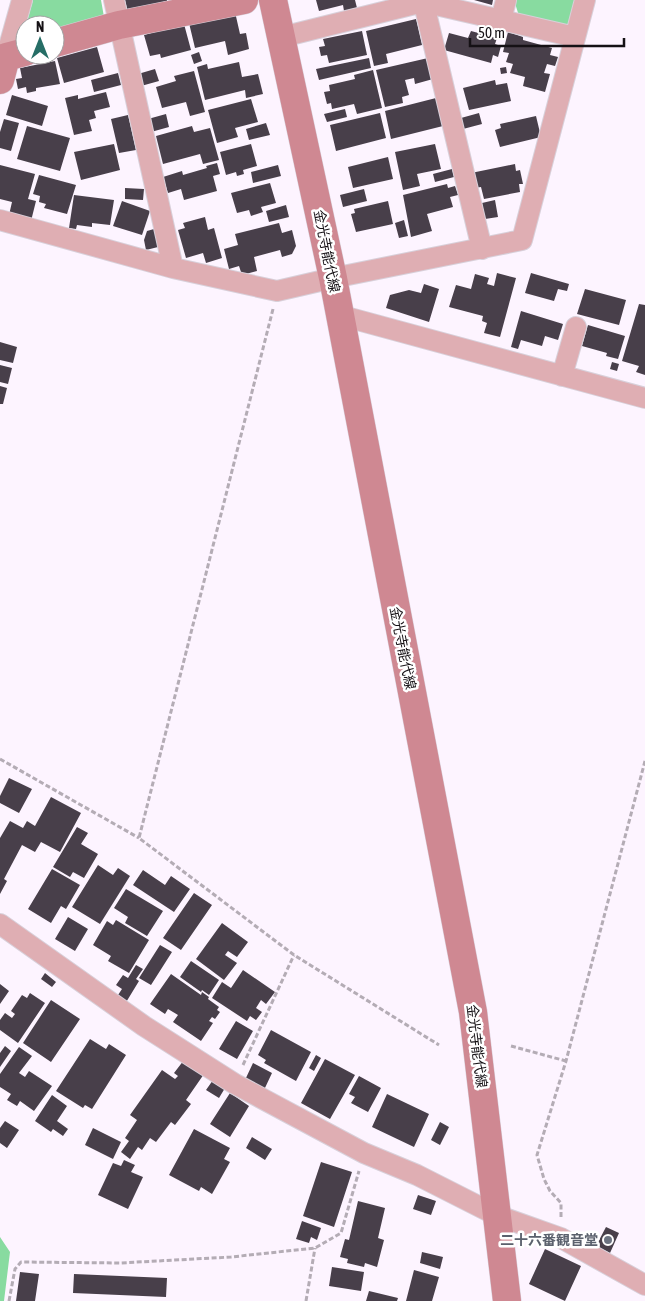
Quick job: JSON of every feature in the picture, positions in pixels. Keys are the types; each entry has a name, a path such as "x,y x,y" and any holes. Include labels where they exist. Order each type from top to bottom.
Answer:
{"main road":[{"path":"65,38 116,12 244,0"},
{"name":"金光寺能代線","path":"273,0 332,278 473,1012 506,1301"}],"street":[{"path":"8,61 22,0"},
{"path":"501,20 506,0"},
{"path":"0,220 173,268 277,291 332,278 482,250 522,240 585,0"},
{"path":"282,37 423,1 575,36"},
{"path":"423,1 482,250"},
{"path":"116,12 173,268"},
{"path":"339,315 645,398"},
{"path":"562,376 576,328"},
{"path":"0,924 144,1026 235,1084 364,1153 417,1175 496,1215 561,1238 645,1285"}],"path":[{"path":"140,838 277,291"},
{"path":"0,759 140,838 294,955 439,1045"},
{"path":"561,1238 561,1203 550,1191 544,1179 537,1155 566,1061 645,761"},
{"path":"235,1084 294,955"},
{"path":"511,1046 566,1061"},
{"path":"9,1301 14,1269 21,1262 120,1263 231,1257 315,1248 341,1233 364,1153"},
{"path":"306,1301 315,1248"}],"green space":[{"path":"33,0 101,0 104,17 65,28 65,15 29,15"},
{"path":"514,0 577,0 570,23 560,27 519,16"},
{"path":"0,1237 10,1252 4,1301 0,1301"}],"building":[{"path":"125,0 167,1 159,3 160,11 128,13"},
{"path":"316,0 355,0 357,8 344,11 343,5 319,11"},
{"path":"474,0 493,0 492,5"},
{"path":"235,12 240,34 246,33 249,49 228,55 225,41 195,48 189,23"},
{"path":"416,19 422,45 386,54 388,63 374,66 366,31"},
{"path":"184,24 191,50 161,58 160,54 150,56 144,35"},
{"path":"362,31 367,55 329,63 327,55 321,56 319,47 325,46 323,39"},
{"path":"471,31 497,38 495,44 501,46 498,57 493,55 491,63 444,50 449,33 468,38"},
{"path":"508,32 523,37 523,40 552,48 550,55 558,57 555,66 547,64 544,73 550,74 545,92 523,86 525,77 510,73 513,64 506,62 509,53 503,52"},
{"path":"97,47 104,72 64,83 59,65 65,65 65,56"},
{"path":"199,52 202,61 194,64 191,55"},
{"path":"369,58 371,68 319,80 316,69"},
{"path":"428,58 433,79 415,84 414,78 405,80 409,95 402,97 403,103 385,107 376,70"},
{"path":"239,62 242,77 258,74 263,94 246,98 245,90 205,100 197,67 207,64 208,69"},
{"path":"35,65 56,65 60,84 36,88 36,91 27,93 26,87 18,89 16,79 22,78 20,68"},
{"path":"506,67 507,73 501,74 500,68"},
{"path":"155,69 159,81 141,86 138,74"},
{"path":"373,70 382,108 357,114 354,104 332,109 331,103 327,104 324,92 330,91 329,85 355,79 354,75"},
{"path":"194,71 205,112 190,116 186,102 162,108 156,87 176,81 174,76"},
{"path":"118,73 121,85 94,92 91,80"},
{"path":"495,80 496,85 507,83 511,101 469,110 463,88"},
{"path":"106,92 110,107 94,111 96,118 89,120 92,131 74,135 65,98 78,95 78,99"},
{"path":"12,95 48,106 42,126 6,115"},
{"path":"436,98 443,126 391,139 385,111"},
{"path":"251,99 258,122 235,128 238,137 217,143 208,110"},
{"path":"345,109 347,117 327,122 324,114"},
{"path":"380,113 386,138 336,151 330,125"},
{"path":"479,113 482,124 463,129 461,118"},
{"path":"166,114 169,127 151,132 148,119"},
{"path":"128,115 136,150 119,153 111,119"},
{"path":"536,116 541,137 500,147 495,130 501,128 500,124"},
{"path":"4,119 19,123 11,151 0,148 0,132"},
{"path":"266,123 270,135 249,140 246,129"},
{"path":"27,126 70,138 60,171 17,159"},
{"path":"192,126 194,132 210,128 219,160 203,164 200,154 163,164 156,136"},
{"path":"114,144 120,170 81,180 74,152"},
{"path":"251,144 257,166 243,170 244,174 237,176 236,172 226,175 220,152"},
{"path":"435,144 441,169 417,174 420,186 403,190 395,152"},
{"path":"388,157 393,179 353,188 348,167"},
{"path":"217,163 220,174 213,176 217,191 184,200 181,189 168,193 163,177 182,171 183,175"},
{"path":"515,164 516,171 520,170 523,184 519,184 520,192 484,199 481,187 474,188 471,173"},
{"path":"0,165 35,174 28,199 36,201 31,221 9,215 12,202 0,199"},
{"path":"278,165 281,176 253,183 251,172"},
{"path":"452,169 454,177 435,182 433,174"},
{"path":"39,175 76,185 67,214 44,208 46,204 39,202 40,196 33,194"},
{"path":"270,183 276,203 261,207 263,212 251,216 249,210 237,213 231,193"},
{"path":"447,184 448,188 455,186 458,195 450,197 453,207 427,214 432,231 411,237 403,195"},
{"path":"125,188 144,189 143,200 125,199"},
{"path":"364,189 367,201 343,207 340,195"},
{"path":"74,195 114,200 110,225 92,223 92,227 77,225 76,229 69,228"},
{"path":"495,200 498,217 485,219 482,203"},
{"path":"122,201 150,211 142,235 113,226"},
{"path":"388,201 393,224 356,232 351,214 355,213 354,209"},
{"path":"286,205 289,217 269,222 266,211"},
{"path":"205,217 208,230 214,228 222,258 206,263 203,253 186,258 178,230 185,228 183,223"},
{"path":"404,220 408,236 399,238 395,223"},
{"path":"279,223 282,233 292,230 296,246 292,254 282,257 280,250 254,257 257,271 242,275 239,266 229,269 224,249 238,245 235,234"},
{"path":"154,229 158,247 146,250 144,240 147,231"},
{"path":"497,273 516,278 500,337 484,333 487,323 482,321 483,316 449,307 456,285 471,289 475,274 489,278 487,284 494,286"},
{"path":"531,273 569,284 567,291 558,289 554,301 525,293"},
{"path":"424,284 439,289 429,322 386,308 390,295 409,290 421,293"},
{"path":"585,289 626,300 619,325 577,314"},
{"path":"639,304 645,305 645,375 636,372 639,366 622,361"},
{"path":"521,311 563,324 558,340 545,336 542,346 521,340 518,349 511,347"},
{"path":"588,325 625,336 618,359 606,356 607,353 582,346"},
{"path":"0,342 17,347 13,363 0,360"},
{"path":"612,362 619,364 617,371 610,369"},
{"path":"0,365 12,368 8,384 0,382"},
{"path":"0,386 7,388 3,404 0,404"},
{"path":"9,778 32,789 19,813 0,803 0,796"},
{"path":"51,797 81,813 60,852 41,842 35,852 22,845 4,879 7,881 0,894 0,838 10,821 23,828 27,821 35,826"},
{"path":"77,827 88,833 81,844 98,854 84,878 73,872 70,877 53,867"},
{"path":"98,865 113,875 118,868 130,876 100,924 72,907"},
{"path":"52,869 80,885 66,909 61,906 51,923 28,909"},
{"path":"143,870 165,885 171,876 190,889 174,912 133,885"},
{"path":"126,889 163,911 147,936 125,923 128,917 114,908"},
{"path":"194,893 212,905 181,950 163,938"},
{"path":"68,917 88,929 75,951 55,939"},
{"path":"116,920 149,940 129,973 108,961 111,956 93,945 107,921 113,925"},
{"path":"222,923 248,942 237,957 228,951 225,955 237,963 224,980 196,959"},
{"path":"160,945 172,952 151,985 139,978"},
{"path":"191,961 219,980 209,995 202,990 201,992 180,977"},
{"path":"136,965 143,969 136,979 139,981 125,1004 116,998 122,989 116,985 123,975 128,978"},
{"path":"243,970 275,992 266,1004 261,1000 256,1008 262,1012 256,1020 250,1016 247,1021 212,998 222,982 231,988"},
{"path":"45,973 56,982 52,987 41,979"},
{"path":"171,974 201,995 202,992 219,1007 217,1010 220,1012 215,1019 212,1017 209,1021 213,1023 201,1041 173,1022 178,1015 168,1009 165,1014 150,1004"},
{"path":"0,984 9,991 0,1004"},
{"path":"30,993 45,1003 18,1043 0,1030 0,1020 5,1013 12,1018 15,1014 11,1011 22,995 27,998"},
{"path":"51,1000 80,1019 51,1062 23,1043"},
{"path":"236,1021 253,1031 237,1059 219,1049"},
{"path":"271,1030 311,1052 296,1081 264,1063 266,1060 258,1055"},
{"path":"90,1039 106,1049 109,1044 126,1055 92,1109 85,1105 83,1108 56,1091"},
{"path":"5,1046 11,1051 0,1067 0,1053"},
{"path":"19,1047 32,1056 19,1073 25,1077 29,1071 52,1086 34,1111 20,1101 17,1106 7,1100 11,1094 0,1087 0,1074"},
{"path":"316,1055 321,1058 314,1071 309,1068"},
{"path":"325,1059 355,1075 330,1119 301,1103"},
{"path":"184,1060 204,1074 186,1100 191,1104 175,1125 171,1122 156,1142 150,1138 142,1150 138,1147 130,1159 121,1152 129,1141 125,1138 137,1120 130,1115 162,1070 175,1079 178,1076 174,1073"},
{"path":"253,1063 272,1073 264,1090 245,1080"},
{"path":"359,1076 381,1088 368,1112 351,1103 355,1097 349,1094"},
{"path":"213,1080 225,1088 219,1098 206,1090"},
{"path":"230,1093 249,1106 230,1137 210,1124"},
{"path":"387,1094 429,1114 414,1147 372,1127"},
{"path":"52,1095 67,1106 57,1121 68,1129 63,1136 53,1129 51,1132 35,1121"},
{"path":"5,1121 19,1130 7,1148 0,1143 0,1128"},
{"path":"440,1122 449,1127 440,1145 431,1140"},
{"path":"93,1128 121,1142 113,1159 85,1145"},
{"path":"194,1129 230,1148 224,1159 230,1162 212,1194 201,1187 199,1191 169,1175"},
{"path":"252,1137 272,1149 265,1160 246,1148"},
{"path":"124,1160 135,1165 131,1172 143,1177 128,1209 98,1195 113,1163 121,1166"},
{"path":"321,1162 352,1172 334,1227 303,1216"},
{"path":"418,1195 436,1201 431,1215 413,1209"},
{"path":"358,1201 385,1208 378,1238 384,1240 377,1267 365,1263 364,1267 347,1263 348,1259 340,1257 345,1239 349,1240"},
{"path":"302,1221 321,1228 317,1240 311,1237 309,1243 296,1239"},
{"name":"二十六番観音堂","path":"606,1227 619,1233 610,1253 596,1246"},
{"path":"545,1249 581,1266 565,1301 529,1284"},
{"path":"422,1252 443,1257 440,1269 420,1263"},
{"path":"332,1267 364,1272 361,1291 329,1286"},
{"path":"414,1270 439,1277 432,1301 406,1301"},
{"path":"20,1272 39,1274 35,1301 16,1301"},
{"path":"74,1274 167,1278 166,1297 73,1293"},
{"path":"369,1291 398,1298 397,1301 366,1301"}],"place":[{"name":"二十六番観音堂","path":"608,1240"}]}
